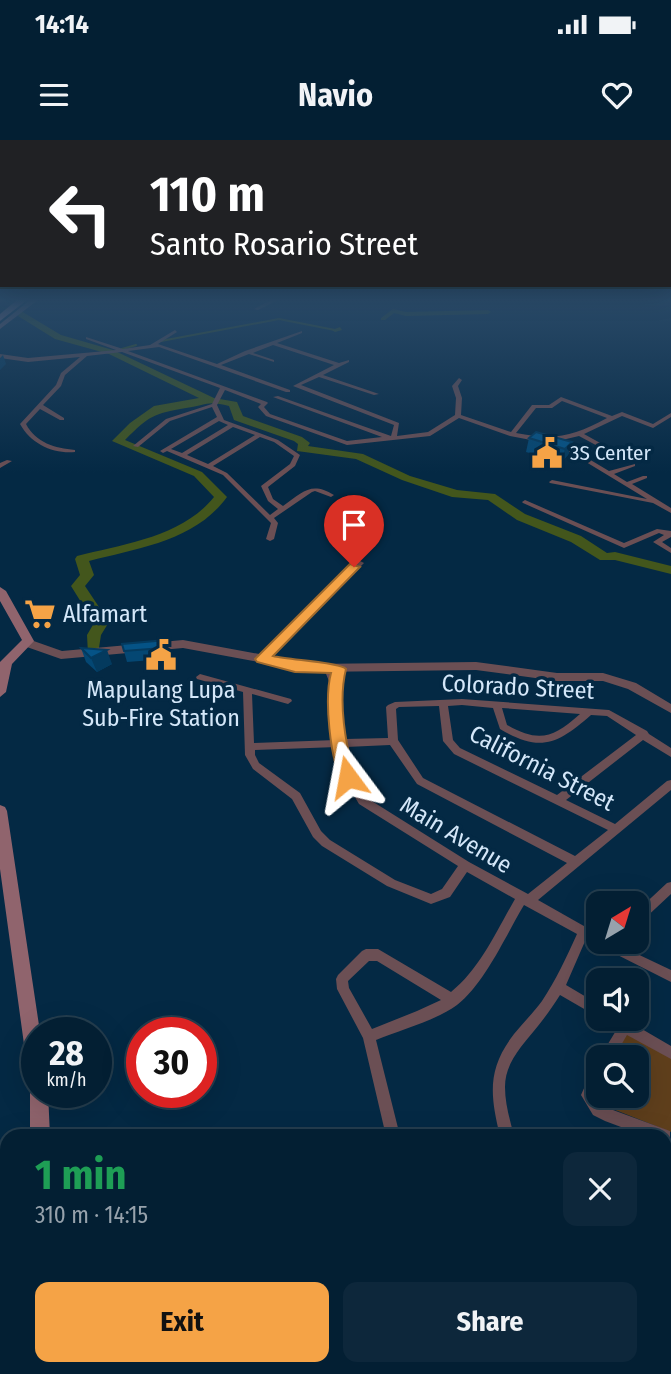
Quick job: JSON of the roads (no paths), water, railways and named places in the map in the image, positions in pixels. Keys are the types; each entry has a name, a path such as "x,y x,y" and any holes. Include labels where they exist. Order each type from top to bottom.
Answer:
{"main road":[{"path":"0,591 28,643 6,662 0,692"},
{"path":"0,811 28,1017"},
{"path":"39,1108 40,1129"}],"street":[{"path":"11,358 28,360 56,358"},
{"path":"73,451 56,452 24,427 26,419 60,385 63,374 82,358"},
{"path":"145,358 265,402"},
{"path":"197,358 288,391"},
{"path":"218,365 234,358"},
{"path":"262,358 272,361"},
{"path":"317,358 339,365"},
{"path":"347,361 265,402 261,409 268,415 343,443 430,434 458,416"},
{"path":"319,375 376,394 356,407"},
{"path":"458,416 459,398 454,386 459,380"},
{"path":"298,386 397,424 390,437"},
{"path":"135,446 168,420 214,405 224,387"},
{"path":"276,397 390,437"},
{"path":"512,435 534,406 550,407 561,399 612,418"},
{"path":"214,405 220,418 231,426 276,441 297,455 293,465 264,486 270,500 283,509"},
{"path":"40,406 62,419"},
{"path":"458,416 512,435 550,439 579,434 612,418 625,415 656,426 671,415"},
{"path":"220,418 164,451 183,455 225,474 276,525 270,539"},
{"path":"183,455 231,426"},
{"path":"579,434 618,455"},
{"path":"209,466 259,435"},
{"path":"550,439 671,511"},
{"path":"0,466 9,461"},
{"path":"609,473 633,465"},
{"path":"627,484 645,477"},
{"path":"552,482 654,501"},
{"path":"270,519 310,490 316,489 331,495"},
{"path":"525,502 624,546 659,530 671,534"},
{"path":"671,534 657,542 671,551"},
{"path":"262,659 360,563"},
{"path":"28,643 61,655 183,643 295,667 334,669 476,666 557,677 603,677 632,686 671,709"},
{"name":"Main Avenue","path":"334,669 340,743 348,777 363,801 465,865 586,934"},
{"path":"200,677 247,692 288,701"},
{"path":"247,692 250,755 256,766 303,804 317,834 390,883 423,897 440,898 465,865"},
{"name":"Colorado Street","path":"393,741 390,709 393,706 443,703 497,705 590,711 617,716 671,752"},
{"name":"California Street","path":"443,703 452,747 616,829"},
{"path":"497,705 503,727 526,739 539,741 563,733 590,711"},
{"path":"558,800 644,734"},
{"path":"250,747 393,741 419,781 575,862"},
{"path":"369,1036 427,1014 453,1000 474,975 525,900 671,784"},
{"path":"649,907 671,887"},
{"path":"506,1129 498,1100 499,1070 517,1038 558,987 583,933"},
{"name":"Main Avenue","path":"626,954 671,976"},
{"path":"391,1129 369,1036 342,983 345,974 366,955 384,958 453,1000"},
{"path":"558,987 586,1004"},
{"path":"632,1031 671,1053"},
{"path":"597,1108 647,1129"}],"waterway":[{"path":"121,358 210,399"},
{"path":"172,463 118,441 134,425 158,408 187,405 206,399"},
{"path":"218,400 233,404 238,418 298,439 304,443 301,449 359,456 406,478 456,494 491,497 521,517 576,539 605,557 615,556 671,570"},
{"path":"93,650 94,635 102,622 92,611 78,586 87,575 82,559 138,545 178,531 210,511 221,497 198,474 180,466"}],"place":[{"name":"3S Center","path":"547,453"},
{"name":"Alfamart","path":"40,614"},
{"name":"Mapulang Lupa Sub-Fire Station","path":"161,655"}]}
